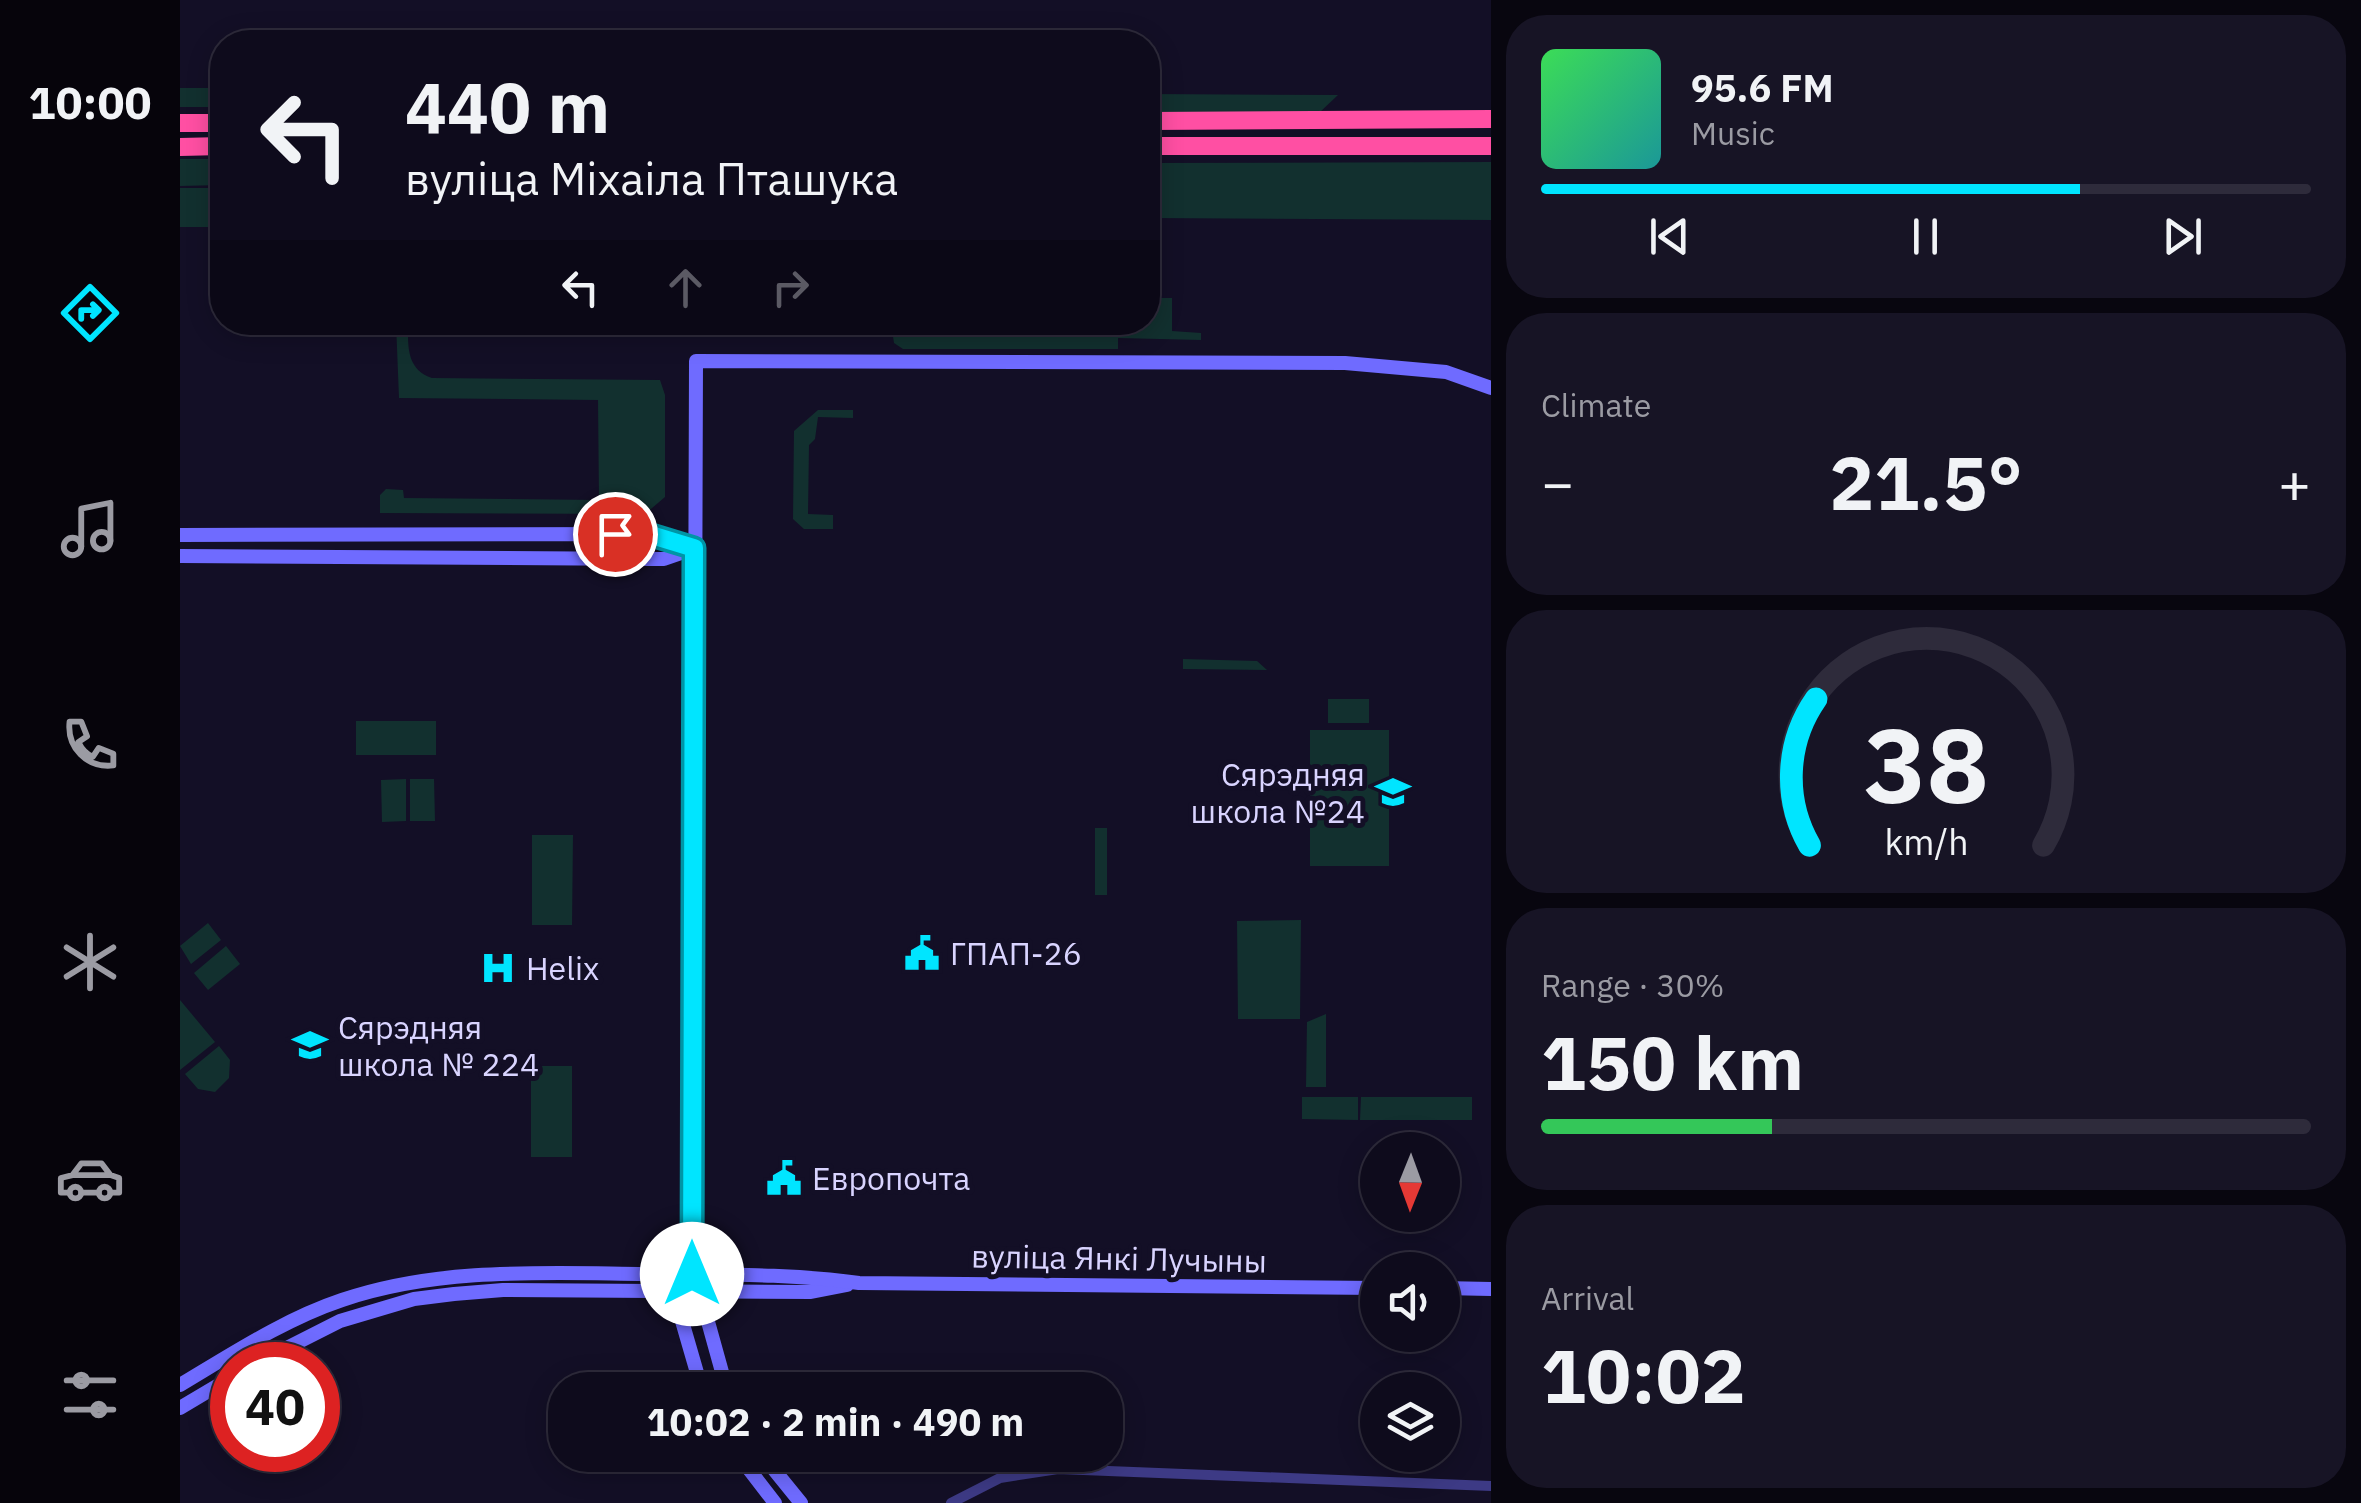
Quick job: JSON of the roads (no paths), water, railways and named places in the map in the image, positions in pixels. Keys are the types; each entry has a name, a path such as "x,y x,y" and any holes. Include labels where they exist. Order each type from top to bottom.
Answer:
{"highway":[{"path":"1160,121 1491,119"},
{"path":"180,123 210,123"},
{"path":"180,146 210,146"},
{"path":"1160,146 1491,146"}],"street":[{"path":"697,1372 682,1321 692,1282 696,361 1345,363 1446,372 1491,388"},
{"path":"180,535 648,534 694,548"},
{"path":"180,556 649,560 694,548"},
{"name":"вуліца Янкі Лучыны","path":"180,1384 273,1330 340,1300 414,1282 503,1274 692,1282"},
{"name":"вуліца Янкі Лучыны","path":"297,1342 340,1320 414,1299 503,1290 812,1276 859,1282 1360,1288"},
{"path":"692,1282 722,1372"},
{"path":"1460,1288 1491,1288"},
{"path":"273,1330 281,1342"},
{"path":"180,1408 210,1390"},
{"path":"951,1503 1000,1478 1058,1469 1491,1486"},
{"path":"751,1472 775,1503"},
{"path":"776,1472 801,1503"}],"place":[{"name":"Сярэдняя школа №24","path":"1393,792"},
{"name":"ГПАП-26","path":"922,953"},
{"name":"Helix","path":"498,968"},
{"name":"Сярэдняя школа № 224","path":"310,1045"},
{"name":"Европочта","path":"784,1178"}]}
